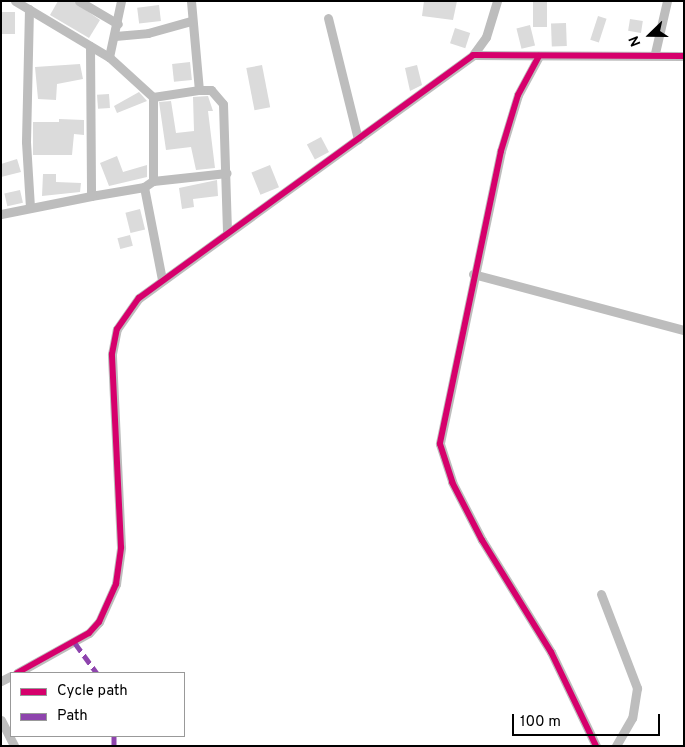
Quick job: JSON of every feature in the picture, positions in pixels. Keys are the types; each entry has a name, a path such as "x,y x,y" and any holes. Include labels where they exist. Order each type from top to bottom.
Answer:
{"street":[{"path":"14,1 109,57 153,97 153,181"},
{"path":"79,1 118,24"},
{"path":"109,57 118,24 121,1"},
{"path":"190,1 199,90"},
{"path":"19,672 89,633 99,622 116,584 121,547 112,354 117,329 139,298 473,55 486,37 497,1"},
{"path":"655,53 667,1"},
{"path":"29,9 26,142 30,208"},
{"path":"328,18 358,139"},
{"path":"114,36 148,33 191,21"},
{"path":"90,46 91,196"},
{"path":"473,55 539,56 655,53 684,56"},
{"path":"539,56 515,104 473,274 443,418 440,444 444,461 482,540 551,652 596,746"},
{"path":"153,97 211,90 223,104 227,233"},
{"path":"1,214 144,187 153,181 226,173"},
{"path":"144,187 162,280"},
{"path":"473,274 684,330"},
{"path":"600,594 637,688 632,718 616,746"},
{"path":"1,720 14,746"}],"building":[{"path":"58,1 73,1 100,20 89,38 50,15"},
{"path":"424,1 457,1 453,20 422,16"},
{"path":"533,1 547,1 547,27 533,27"},
{"path":"159,5 161,21 139,24 137,8"},
{"path":"1,12 15,12 15,34 1,34"},
{"path":"598,16 607,19 599,43 590,40"},
{"path":"630,19 643,21 641,33 628,31"},
{"path":"566,23 567,46 552,47 551,24"},
{"path":"530,25 535,45 521,49 516,28"},
{"path":"455,28 470,33 465,48 450,43"},
{"path":"190,62 192,80 174,82 172,64"},
{"path":"80,64 83,79 57,84 56,100 38,99 35,67"},
{"path":"262,65 270,107 254,110 246,68"},
{"path":"417,65 422,85 410,91 405,68"},
{"path":"139,92 147,101 117,113 114,106"},
{"path":"109,94 110,108 98,109 97,95"},
{"path":"208,96 213,111 208,111 215,168 196,170 191,147 166,150 159,102 171,101 176,133 194,131 193,97"},
{"path":"59,119 84,120 84,135 74,134 72,155 33,155 33,122 59,122"},
{"path":"321,137 329,152 315,160 307,145"},
{"path":"117,156 123,172 147,165 147,177 109,186 100,163"},
{"path":"17,159 21,172 1,177 1,164"},
{"path":"270,165 279,187 260,195 251,172"},
{"path":"43,174 56,174 56,182 81,183 80,192 42,196"},
{"path":"217,180 218,196 193,199 194,207 182,209 179,188"},
{"path":"20,190 23,203 7,206 4,194"},
{"path":"140,209 145,229 131,233 125,213"},
{"path":"130,235 133,246 120,249 117,238"}],"marked path":[{"path":"75,643 96,672"},
{"path":"114,737 114,746"}],"cycle path":[{"path":"19,672 89,633 99,622 116,584 121,547 112,354 117,329 139,298 473,55 684,56"},
{"path":"539,56 518,95 501,151 440,444 452,482 482,540 551,652 596,746"}]}
